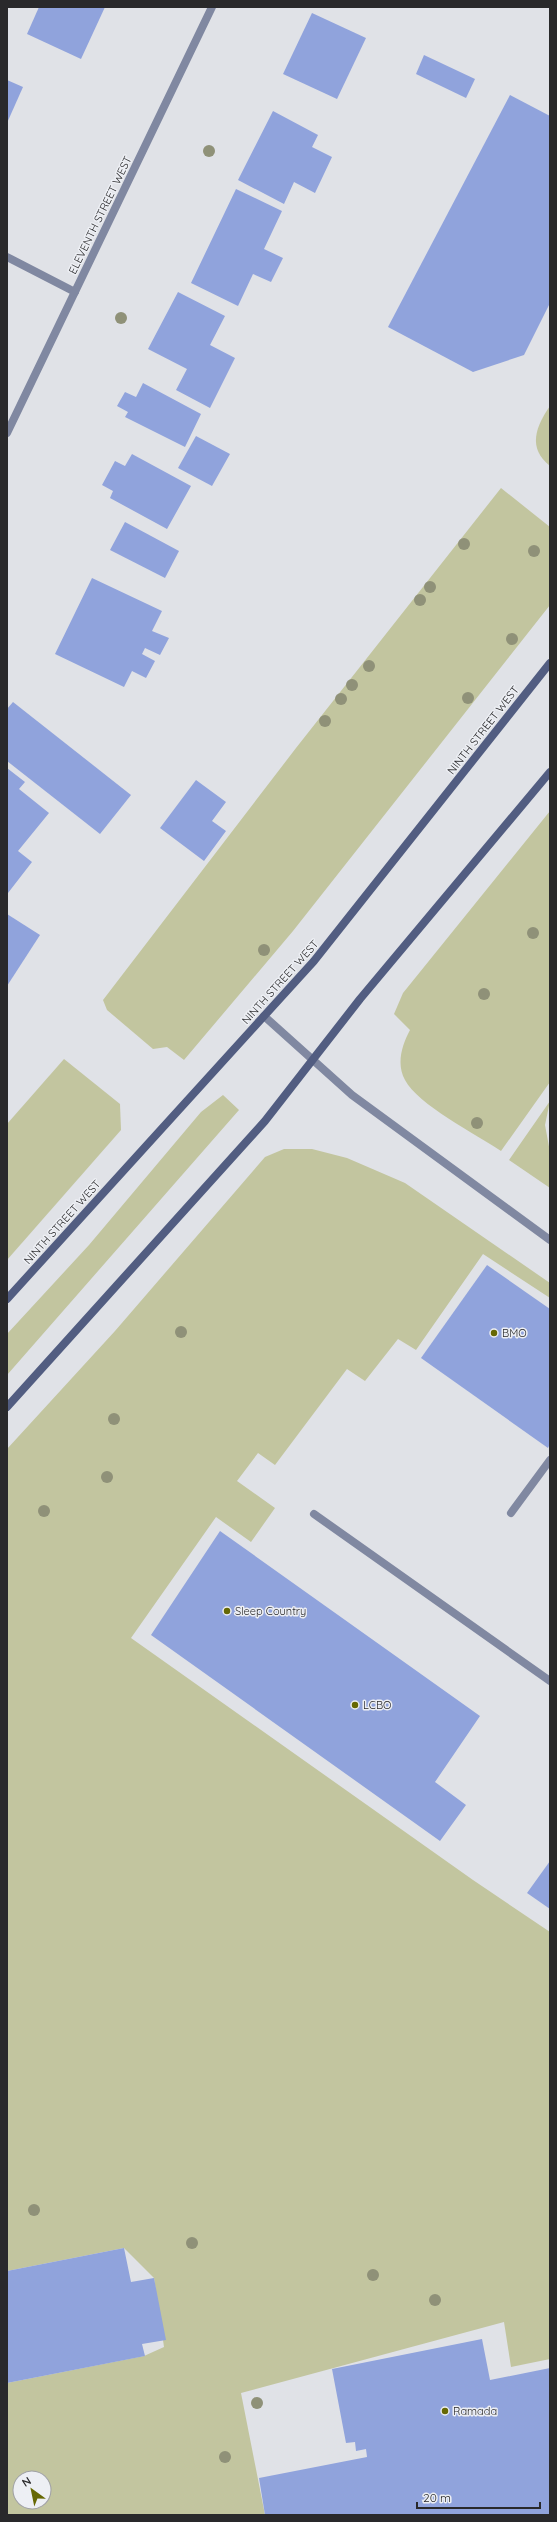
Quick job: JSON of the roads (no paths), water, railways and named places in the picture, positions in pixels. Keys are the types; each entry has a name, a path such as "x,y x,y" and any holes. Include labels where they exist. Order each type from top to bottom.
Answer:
{"main road":[{"name":"NINTH STREET WEST","path":"7,1299 314,962 550,663"},
{"path":"7,1406 265,1121 312,1060 550,772"}],"street":[{"name":"ELEVENTH STREET WEST","path":"7,433 212,7"},
{"path":"7,257 75,292"},
{"path":"264,1016 352,1094 550,1240"},
{"path":"511,1513 550,1460"},
{"path":"314,1514 550,1680"}],"place":[{"name":"BMO","path":"494,1333"},
{"name":"Sleep Country","path":"227,1611"},
{"name":"LCBO","path":"355,1705"},
{"name":"Ramada","path":"445,2411"}]}
